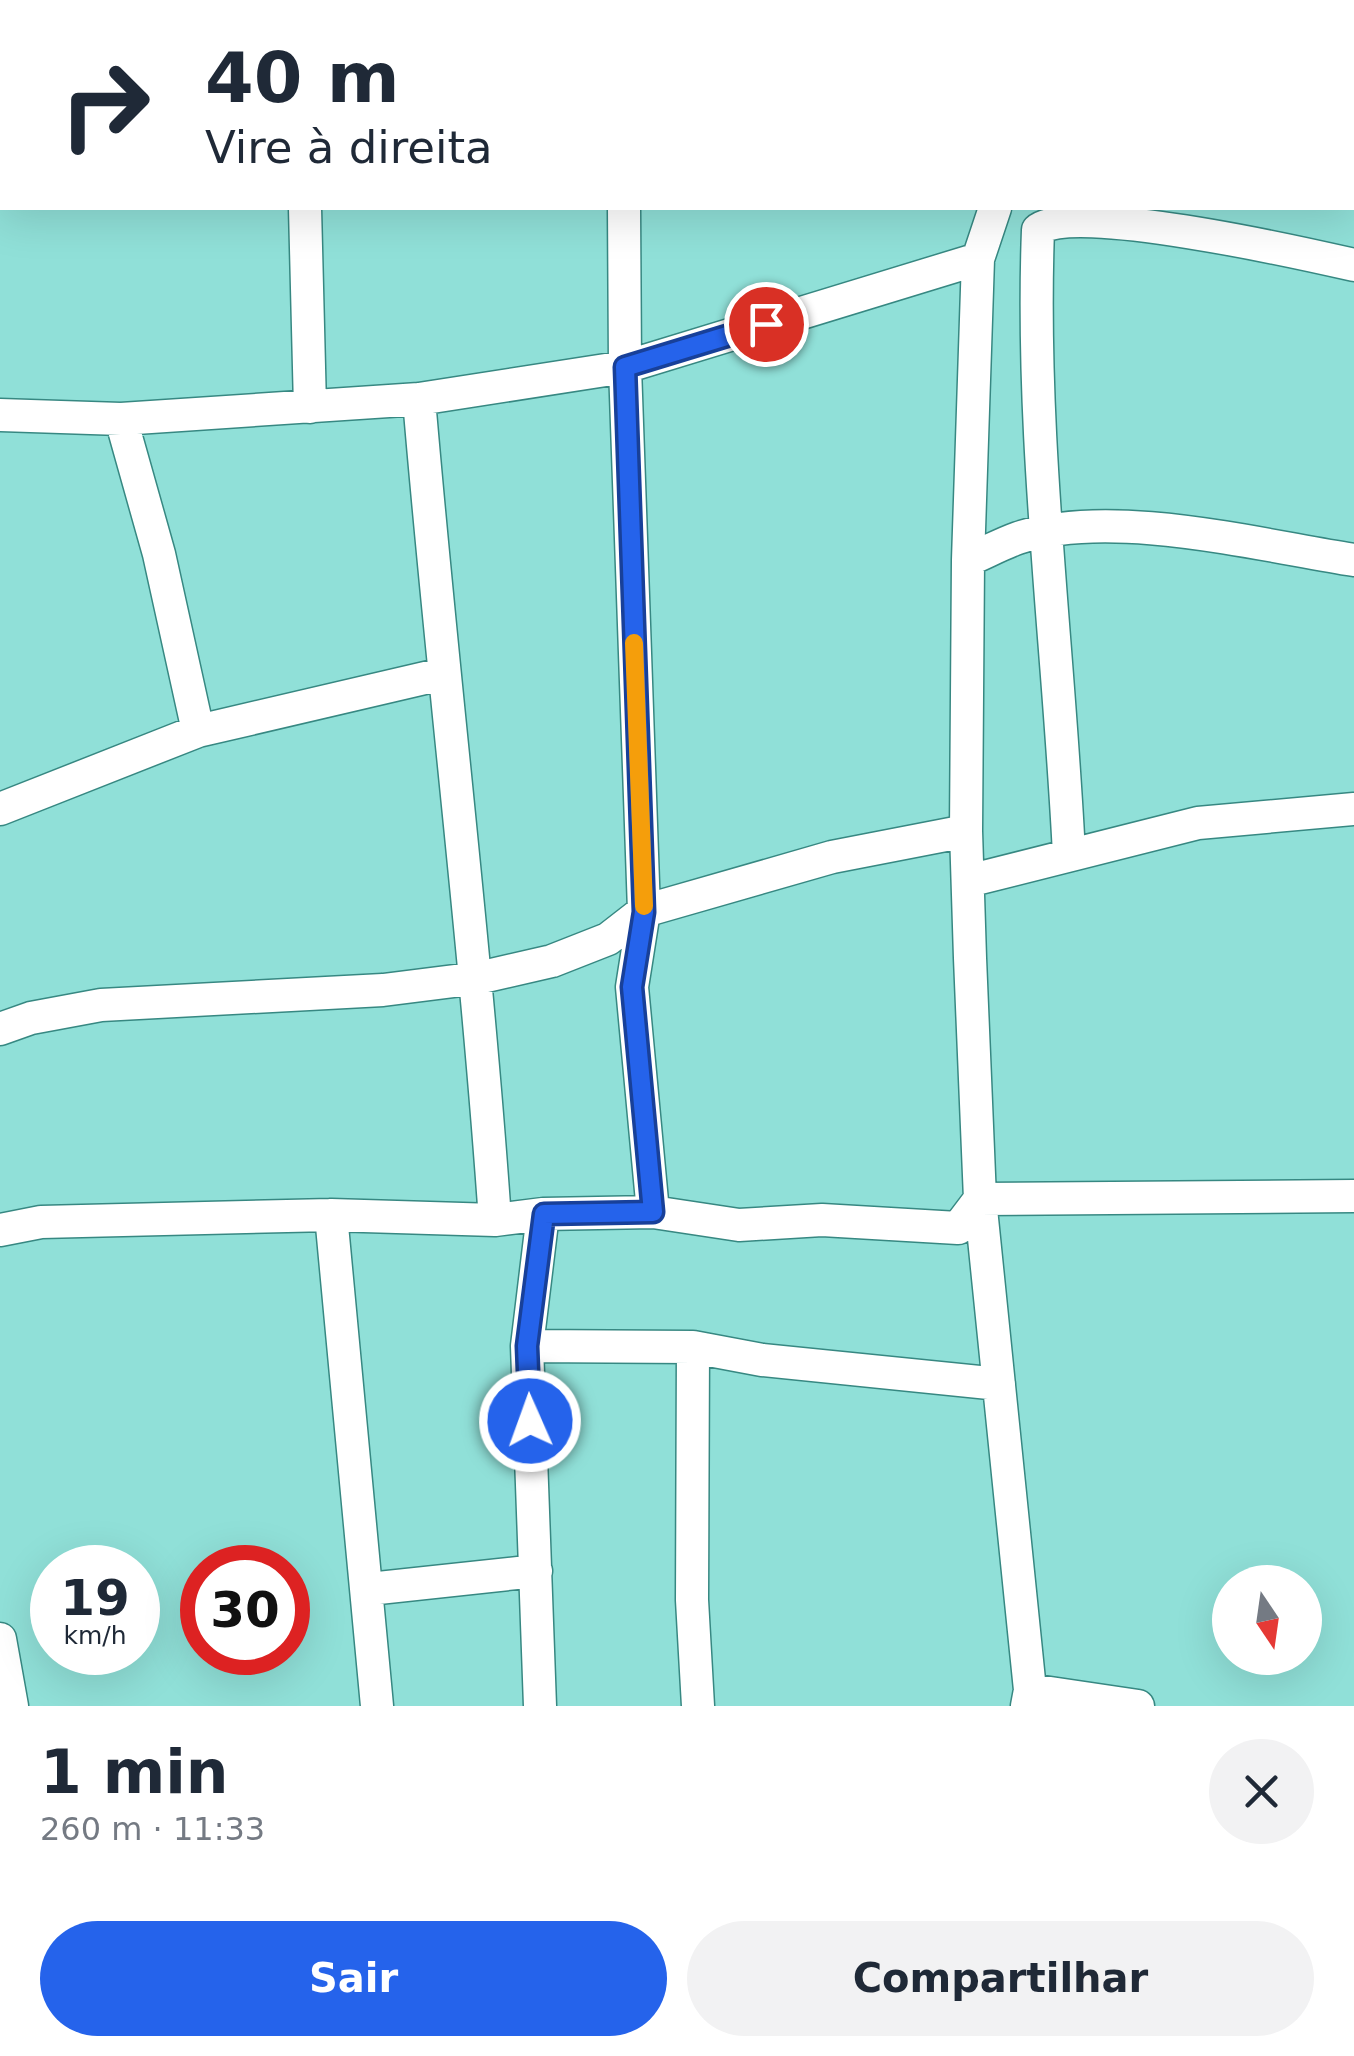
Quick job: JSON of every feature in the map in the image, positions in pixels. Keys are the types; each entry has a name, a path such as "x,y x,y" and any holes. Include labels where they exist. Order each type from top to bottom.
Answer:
{"street":[{"path":"305,210 310,407"},
{"path":"624,210 625,367 644,912 632,987 653,1212"},
{"path":"994,210 978,259 968,560 966,831 980,1199 1029,1698 1138,1706"},
{"path":"1070,855 1062,692 1045,532 1038,230 1046,222 1076,219 1140,226 1266,244 1354,265"},
{"path":"0,415 122,419 420,400 625,367 978,259"},
{"path":"420,400 442,674 478,978 494,1220"},
{"path":"122,419 159,554 198,731"},
{"path":"968,560 1018,538 1045,532 1135,526 1354,560"},
{"path":"0,809 198,731 442,674"},
{"path":"968,881 1198,823 1354,808"},
{"path":"0,1030 31,1018 101,1005 383,990 478,978 552,961 589,947 608,939 644,912 832,857 966,831"},
{"path":"980,1199 1354,1196"},
{"path":"0,1230 41,1222 332,1215 494,1220 544,1214 653,1212 739,1224 822,1220 958,1228 980,1199"},
{"path":"540,1706 527,1346 544,1214"},
{"path":"332,1215 377,1706"},
{"path":"527,1346 693,1347 762,1360 999,1384"},
{"path":"693,1347 692,1600 698,1706"},
{"path":"369,1589 536,1571"},
{"path":"0,1639 12,1706"}],"slow traffic":[{"path":"634,643 644,906"}],"route":[{"path":"530,1421 527,1346 544,1214 653,1212 632,987 644,912 625,367 766,324"}]}
